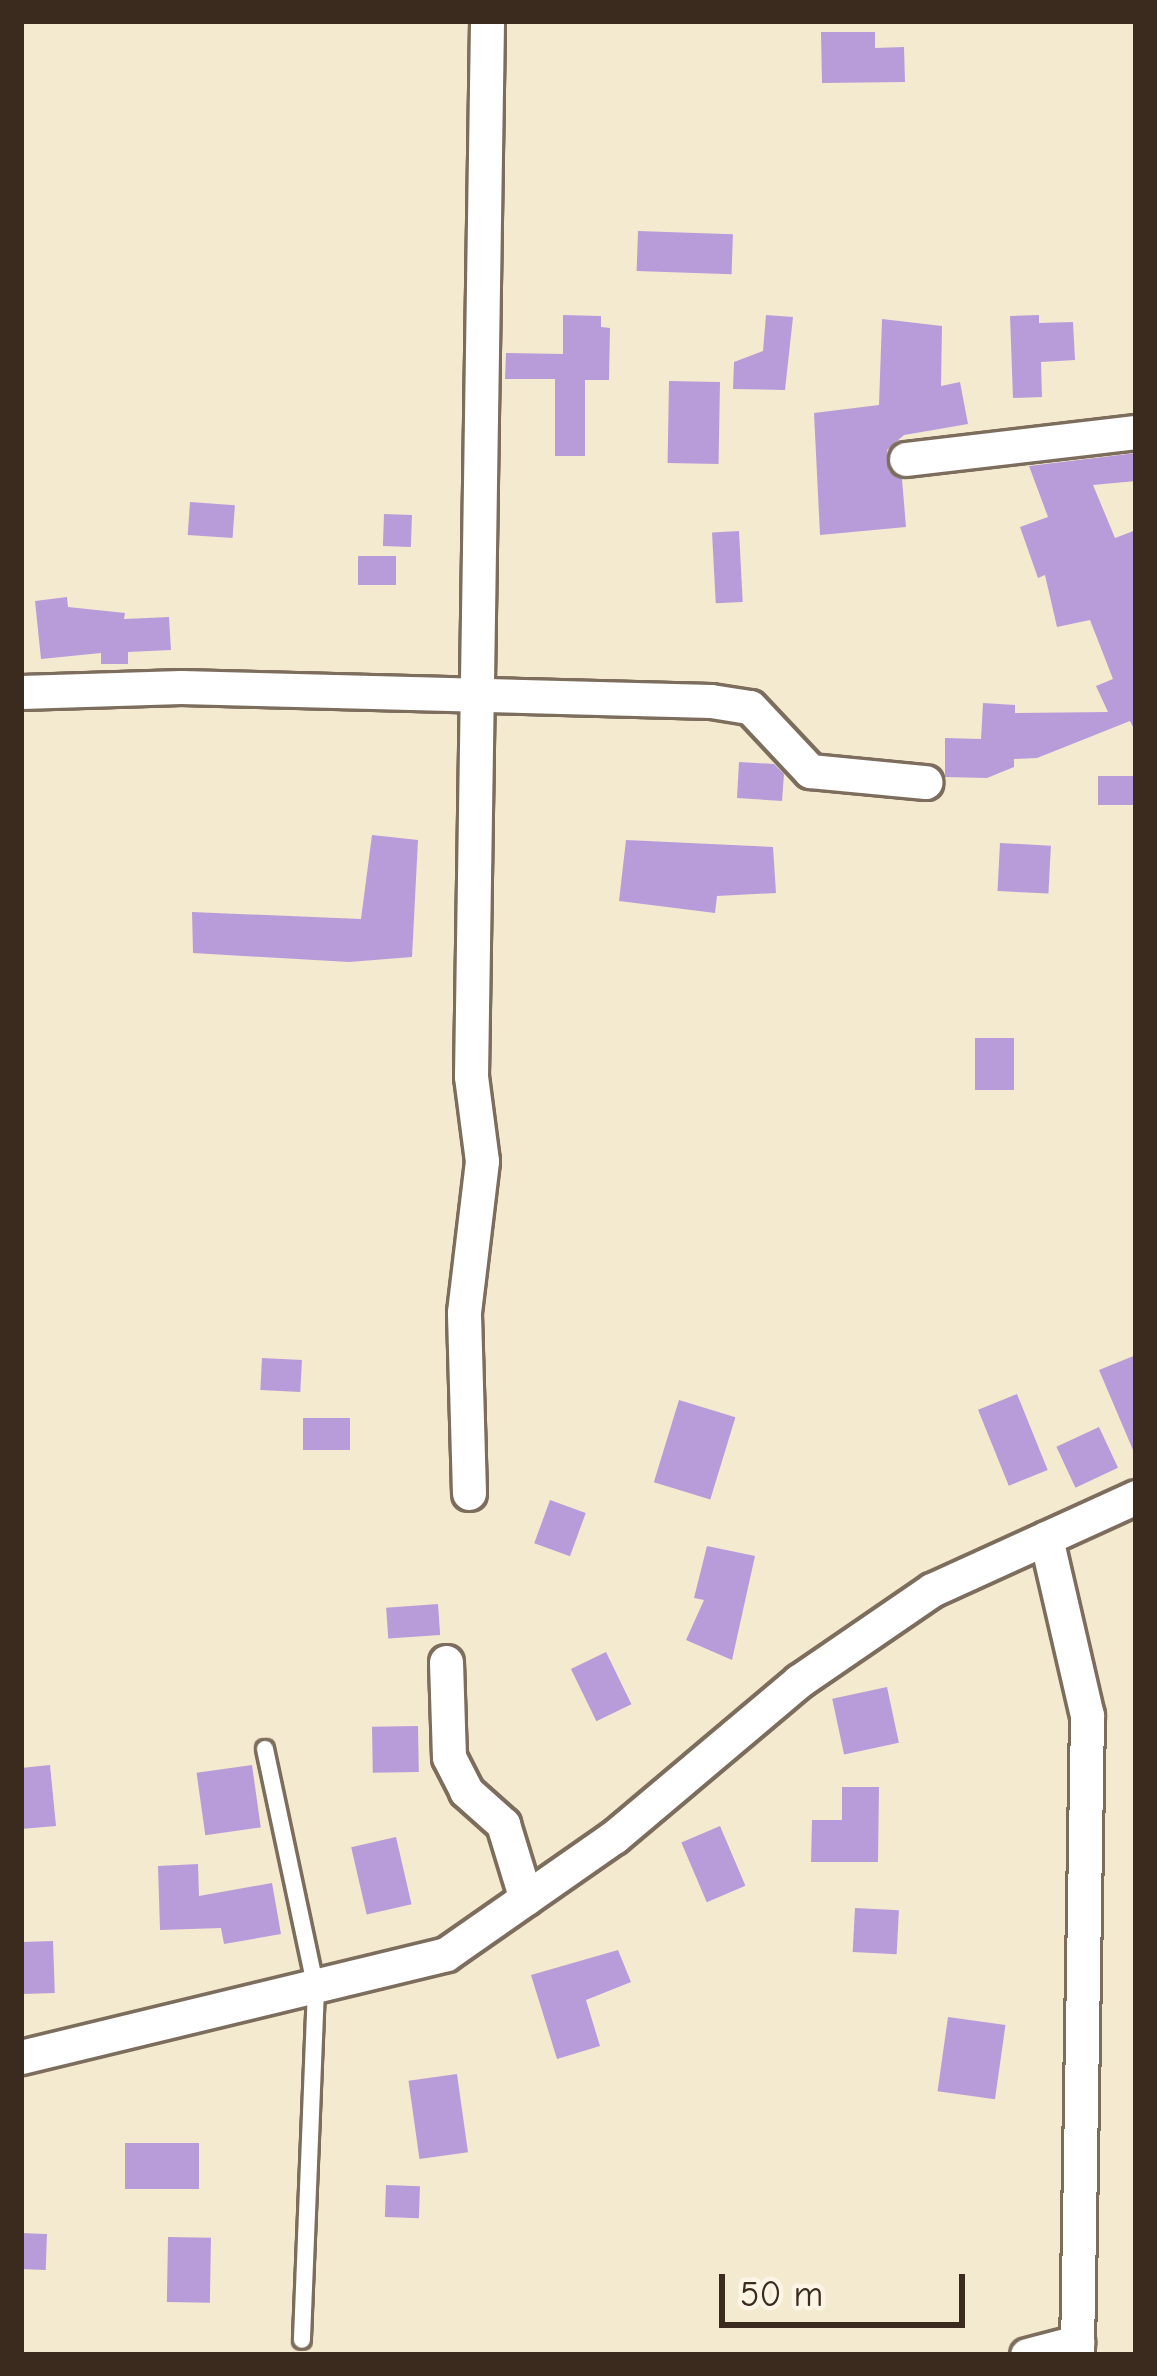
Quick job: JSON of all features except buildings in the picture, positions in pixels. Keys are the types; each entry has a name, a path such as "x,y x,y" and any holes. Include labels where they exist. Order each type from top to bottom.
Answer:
{"street":[{"path":"469,1492 464,1312 482,1161 471,1076 481,693 487,21"},
{"path":"906,459 1136,432"},
{"path":"21,692 481,693 750,707 810,771 925,782"},
{"path":"21,2057 446,1954 614,1838 800,1681 932,1590 1136,1497"},
{"path":"1027,2355 1077,2348 1087,1715 1046,1538"},
{"path":"446,1662 449,1757 466,1791 502,1824 526,1899"}],"lane":[{"path":"265,1749 316,1989 302,2341"}]}
